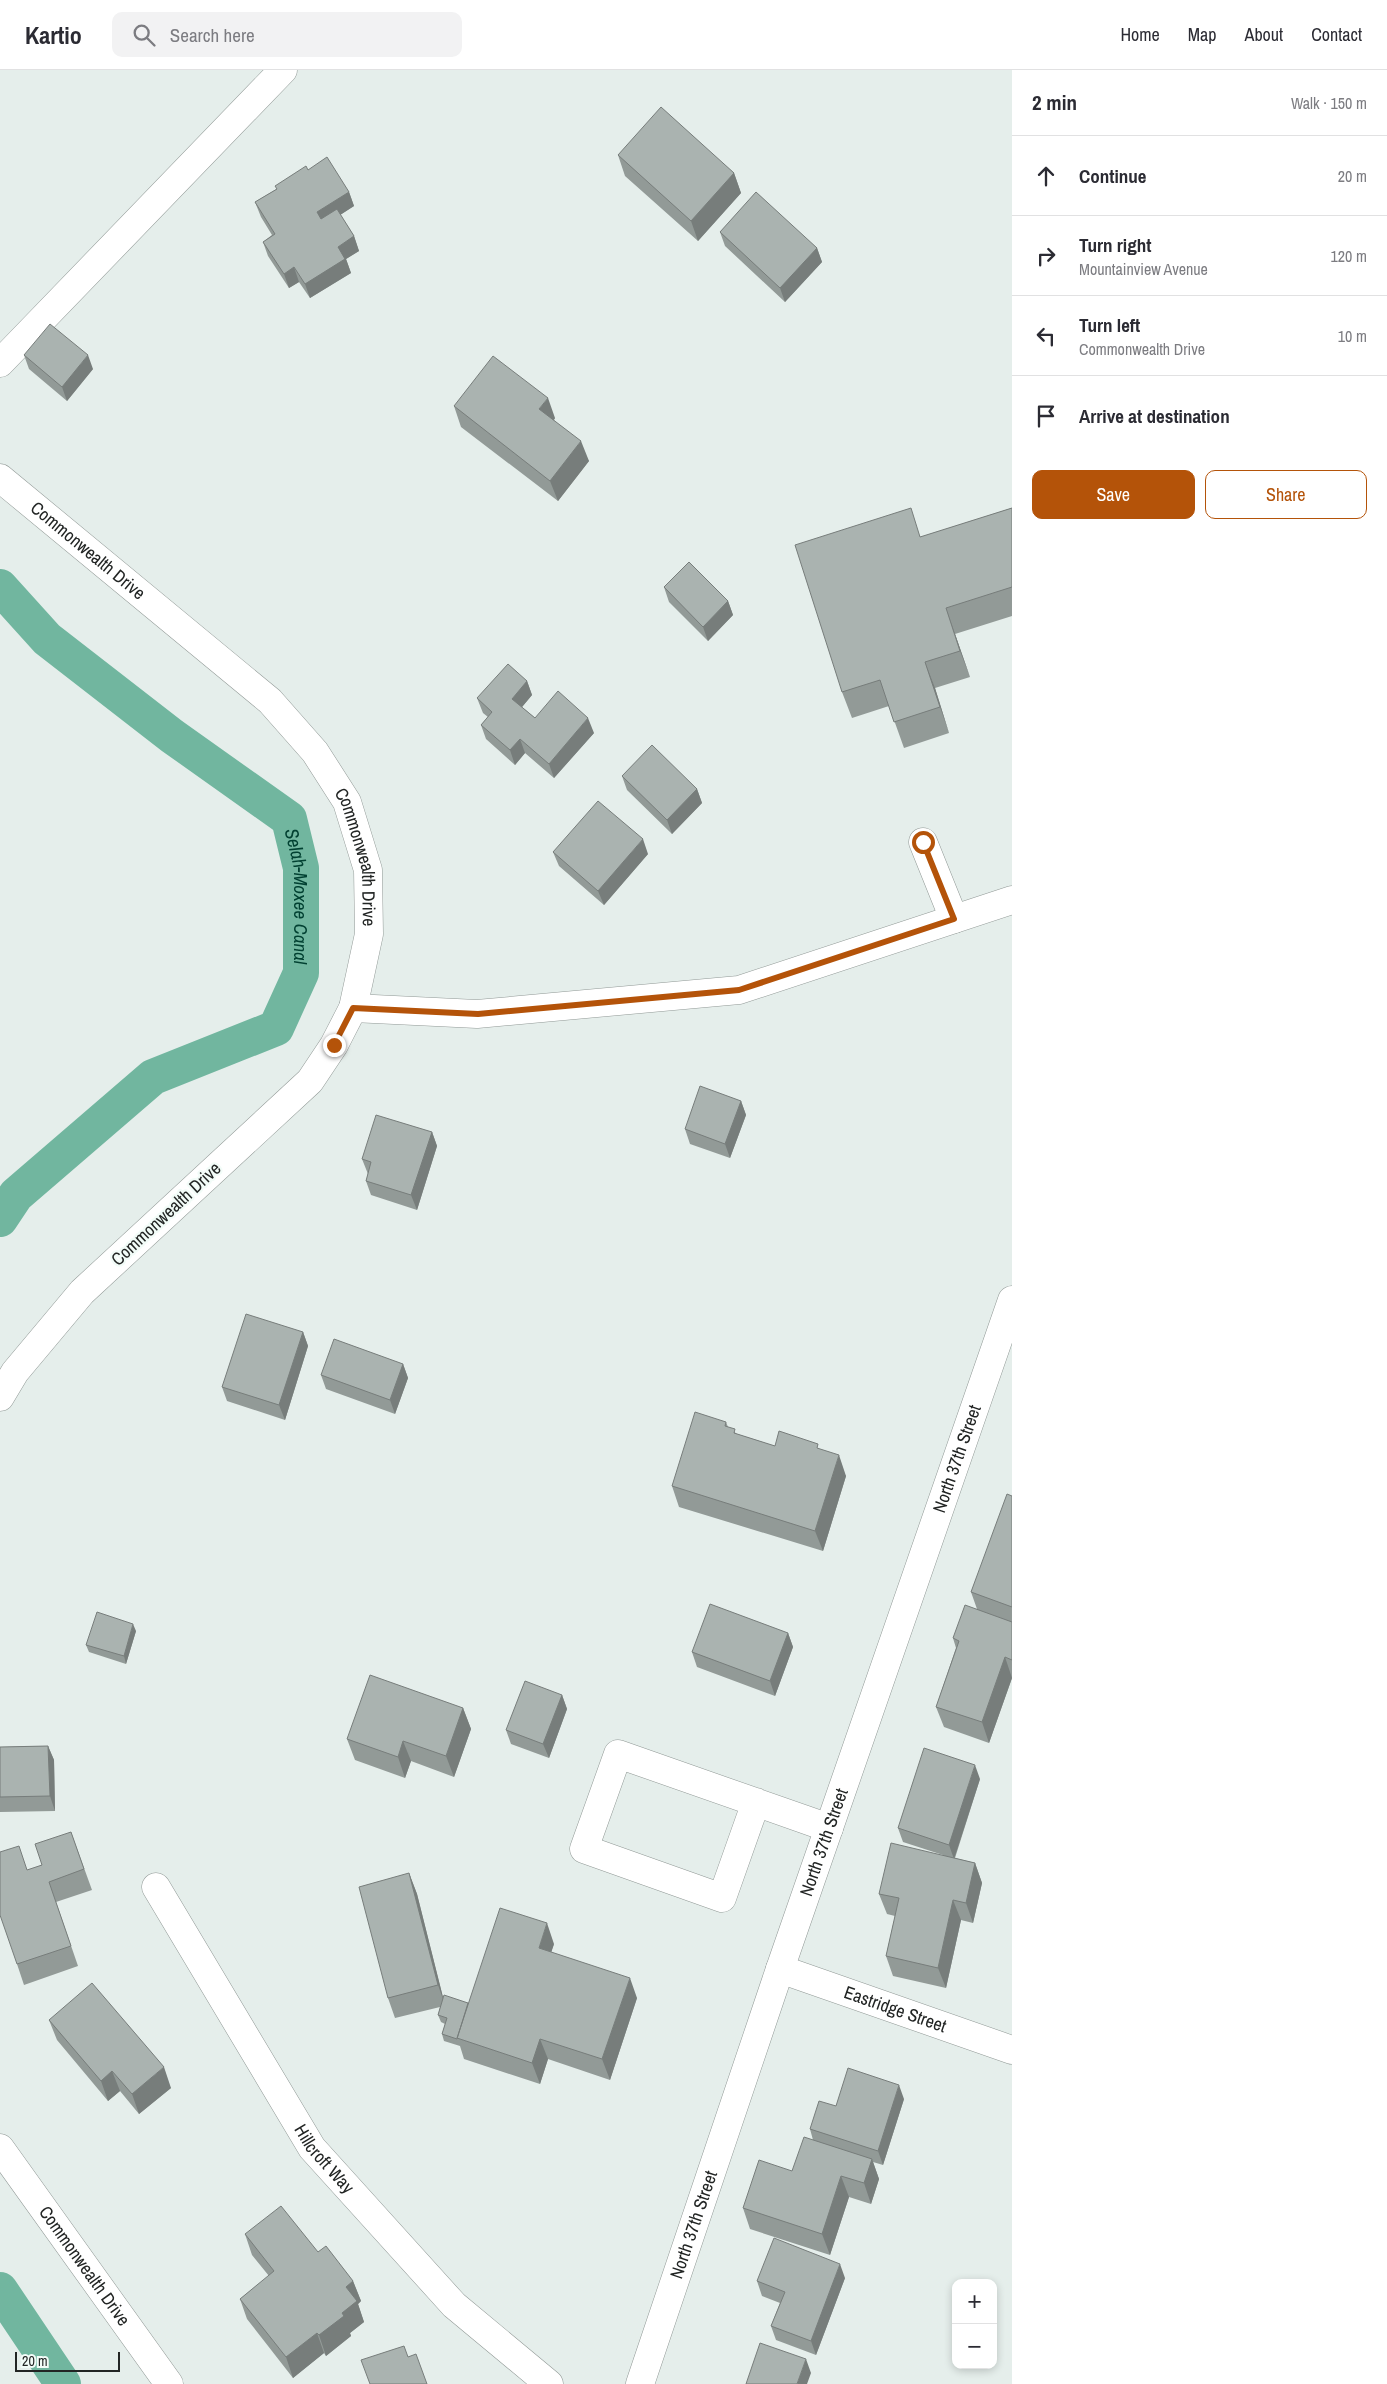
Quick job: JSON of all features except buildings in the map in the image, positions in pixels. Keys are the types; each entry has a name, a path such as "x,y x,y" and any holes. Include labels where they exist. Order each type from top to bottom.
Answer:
{"street":[{"path":"0,363 283,70"},
{"name":"Commonwealth Drive","path":"0,478 270,701 314,752 347,802 368,870 369,934 353,1008 334,1045 310,1080 82,1292 15,1372 0,1397"},
{"path":"923,842 954,919"},
{"path":"353,1008 478,1014 739,990 1012,900"},
{"name":"North 37th Street","path":"640,2384 780,1969 1012,1300"},
{"path":"756,1802 722,1898 584,1849 618,1754 756,1802 829,1828"},
{"name":"Hillcroft Way","path":"156,1887 312,2148 454,2305 549,2384"},
{"name":"Eastridge Street","path":"780,1969 1012,2050"},
{"name":"Commonwealth Drive","path":"0,2148 169,2384"}],"waterway":[{"name":"Selah-Moxee Canal","path":"0,587 47,639 172,736 289,819 301,868 301,973 276,1028 153,1077 16,1195 0,1219"},
{"name":"Selah-Moxee Canal","path":"0,2290 63,2384"}],"route":[{"path":"334,1045 353,1008 478,1014 739,990 954,919 923,842"}]}
